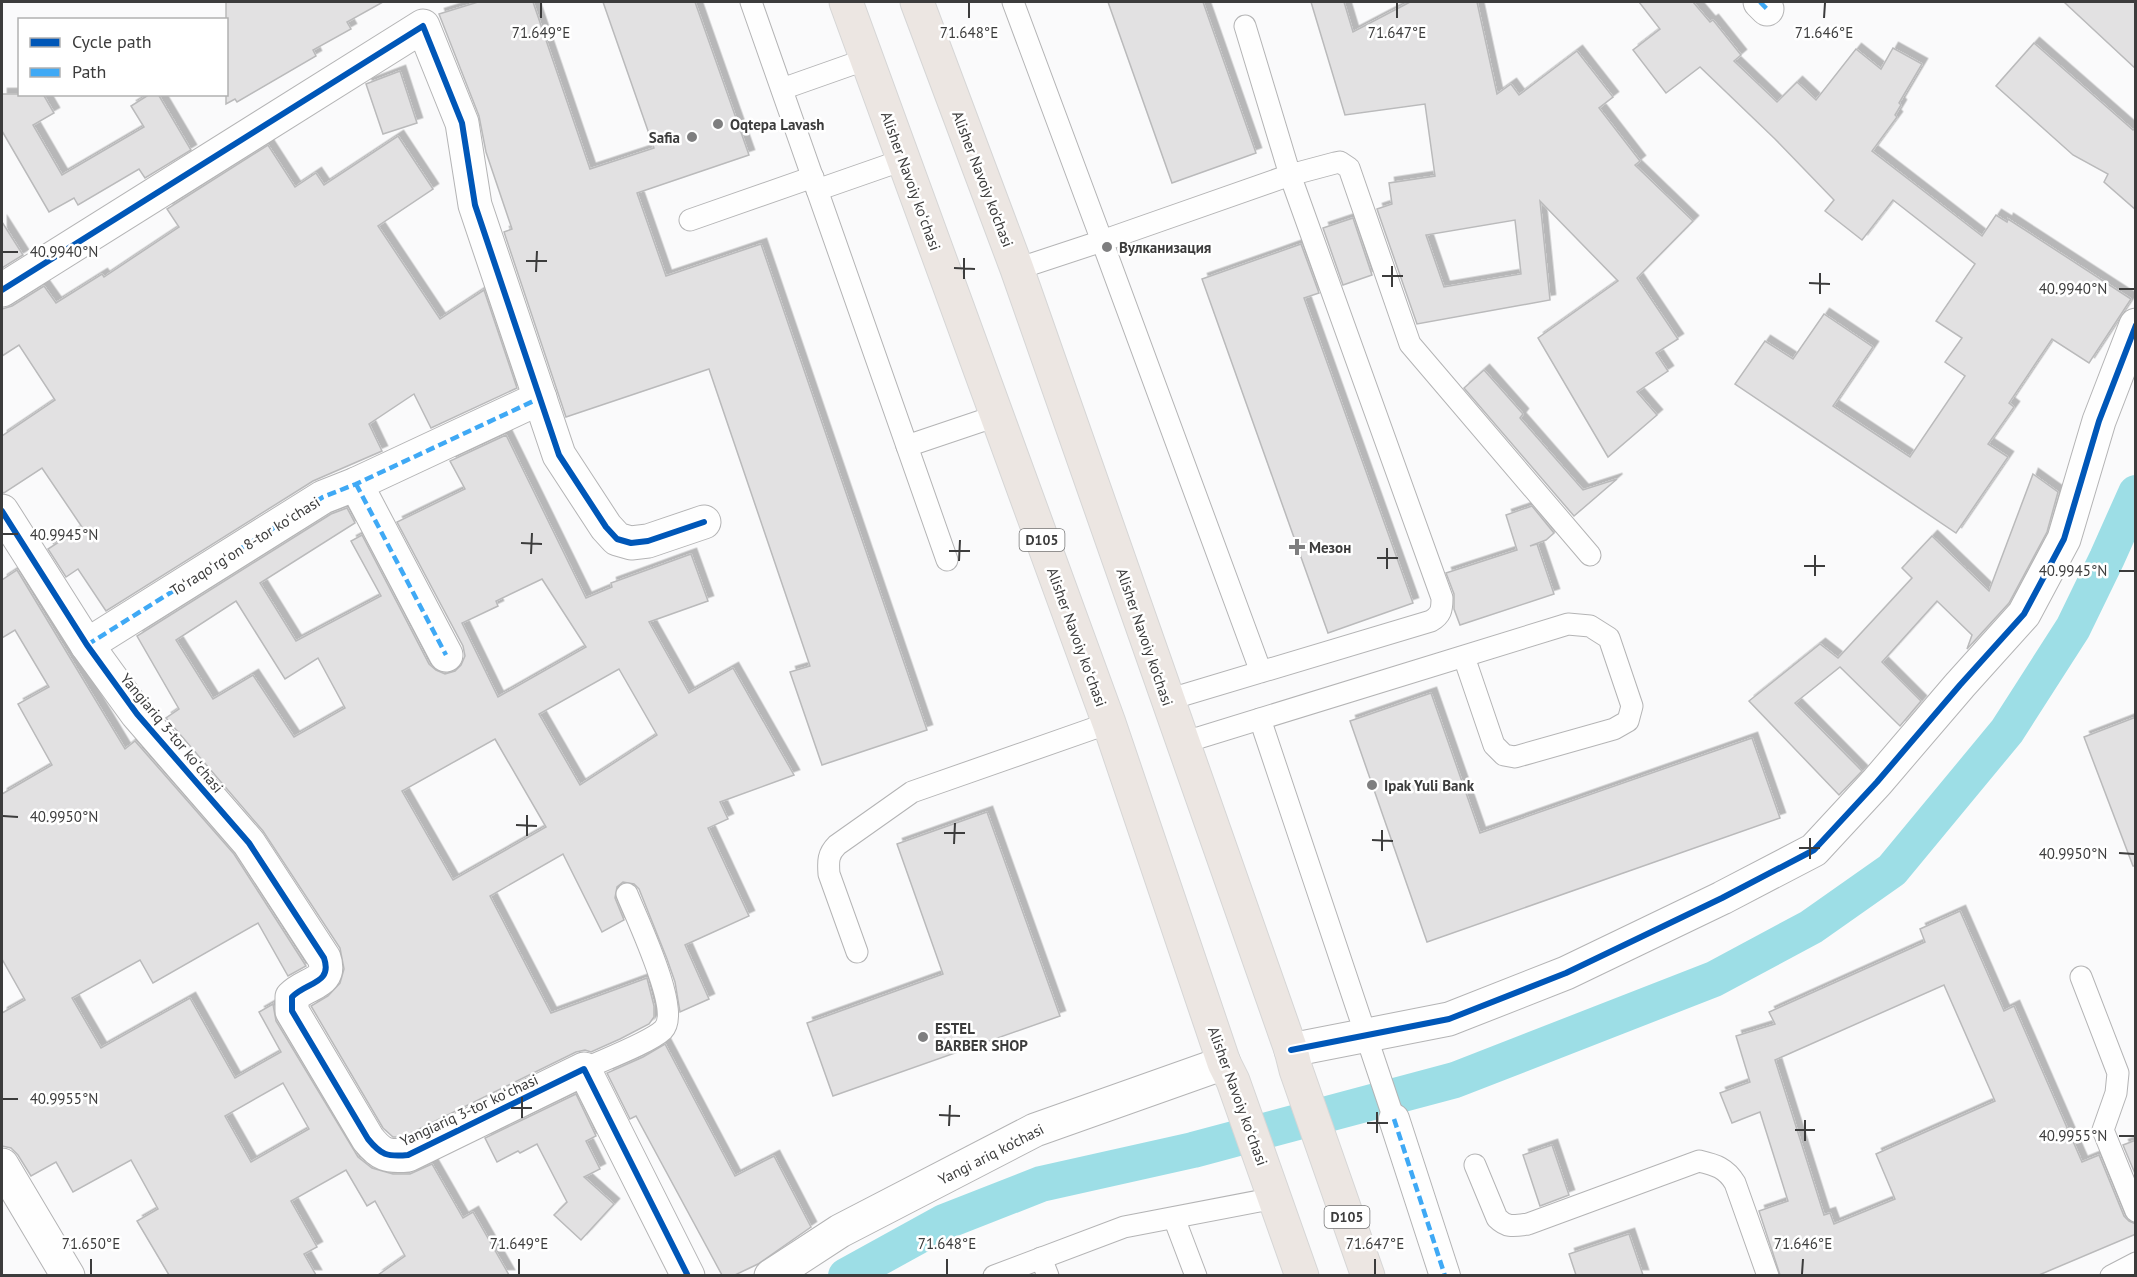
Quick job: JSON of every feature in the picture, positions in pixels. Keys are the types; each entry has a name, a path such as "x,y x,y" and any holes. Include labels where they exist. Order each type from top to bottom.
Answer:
{"main road":[{"name":"Alisher Navoiy koʻchasi","path":"846,2 1109,723 1228,1072 1302,1275"},
{"name":"Alisher Navoiy ko'chasi","path":"917,2 1017,269 1368,1275"}],"street":[{"path":"2,290 418,14 462,123 475,205 559,455 606,527 617,539 631,543 648,541 704,522"},
{"path":"1293,1060 1365,1036 1449,1019 1566,973 1722,898 1814,850 1877,782 1959,685 2024,614 2064,539 2099,421 2136,326"},
{"name":"Toʻraqoʻrgʻon 8-tor koʻchasi","path":"87,645 323,497 356,484 540,398"},
{"path":"356,484 446,655"},
{"name":"Yangiariq 3-tor koʻchasi","path":"2,511 87,645 137,714 249,843 324,958 327,966 326,973 320,980 292,997 292,1011 378,1151 392,1156 408,1155 584,1069"},
{"path":"584,1069 688,1275"},
{"name":"Yangi ariq ko‘chasi","path":"771,1275 840,1232 1035,1130 1228,1072"},
{"path":"1394,1119 1445,1275"},
{"path":"2,1165 68,1275"}],"lane":[{"path":"751,2 947,560"},
{"path":"1013,2 1262,672"},
{"path":"1167,700 1431,621 1438,617 1442,609 1442,598 1290,175 1245,26"},
{"path":"782,89 867,59"},
{"path":"690,220 903,160"},
{"path":"1017,269 1290,175 1340,162 1349,168 1410,344 1590,555"},
{"path":"907,446 996,416"},
{"path":"1182,743 1568,624 1590,626 1609,638 1632,706 1628,721 1614,729 1515,757 1504,755 1494,745 1464,657"},
{"path":"1260,719 1394,1119"},
{"path":"856,952 829,874 830,852 837,845 912,792 1109,723"},
{"path":"584,1069 654,1036 665,1028 668,1018 661,975 627,894"},
{"path":"2081,977 2118,1072 2116,1093 2103,1130 2136,1211"},
{"path":"1475,1165 1497,1218 1511,1227 1528,1224 1699,1161 1718,1166 1728,1172 1735,1183 1768,1275"},
{"path":"994,1275 1044,1267 1124,1227 1174,1218 1271,1188"},
{"path":"1174,1218 1196,1275"},
{"path":"2111,1275 2136,1263"}],"building":[{"path":"226,2 383,2 347,22 351,29 313,50 316,56 237,102 235,99 226,104 226,96 228,96 228,18 226,18"},
{"path":"478,2 533,2 590,169 654,148 603,2 695,2 749,155 637,193 666,276 761,244 927,730 822,765 790,672 810,666 709,369 566,417 504,232 512,229 486,152 479,116 439,14"},
{"path":"1108,2 1203,2 1256,153 1172,183"},
{"path":"1311,2 1344,2 1353,32 1410,2 1477,2 1497,94 1511,84 1519,95 1577,51 1613,97 1599,108 1640,161 1635,165 1693,221 1637,278 1678,339 1656,353 1668,371 1637,392 1657,415 1608,457 1538,338 1618,281 1540,201 1550,300 1417,324 1377,209 1392,204 1389,183 1435,176 1425,104 1345,115","holes":["1515,220 1521,274 1444,287 1426,235"]},
{"path":"1639,2 1693,2 1710,22 1713,20 1741,55 1734,61 1777,102 1797,82 1816,100 1856,49 1881,69 1893,48 1922,64 1899,103 1901,105 1895,115 1897,117 1872,151 1982,236 1996,215 2007,222 2008,219 2131,299 2089,363 2052,339 2009,403 2014,407 1988,444 2008,457 1956,533 1735,384 1765,341 1793,359 1824,314 1873,347 1833,406 1910,457 1965,376 1945,362 1962,338 1936,321 1975,264 1893,200 1862,240 1825,211 1834,200 1700,67 1666,93 1633,50 1660,29"},
{"path":"2064,2 2136,2 2136,69"},
{"path":"2034,43 2133,130 2136,127 2136,210 2104,182 2108,174 2073,155 1996,86"},
{"path":"400,71 417,123 383,134 366,84"},
{"path":"2,94 44,96 54,113 33,125 62,175 144,127 131,106 147,96 159,96 191,150 145,178 139,169 78,205 74,198 49,212 2,131"},
{"path":"398,136 433,189 378,226 440,319 484,290 517,388 431,428 414,394 369,424 382,451 313,481 106,611 78,569 66,577 48,549 82,527 42,468 4,493 2,492 2,436 55,400 19,345 2,356 2,309 12,306 44,286 56,303 102,274 104,277 179,227 167,209 268,145 295,187 316,173 324,185"},
{"path":"1353,218 1372,275 1343,285 1323,228"},
{"path":"2,222 23,255 2,268"},
{"path":"1301,244 1319,293 1304,298 1413,603 1328,633 1202,279"},
{"path":"1484,370 1523,414 1520,418 1583,490 1617,479 1574,516 1464,388"},
{"path":"506,435 586,598 612,587 611,583 691,554 708,601 649,622 689,693 733,668 794,775 720,802 728,819 708,828 749,916 685,945 709,999 680,1012 675,982 667,959 639,889 634,884 623,882 617,887 615,898 624,920 602,932 563,854 490,896 551,1013 647,978 654,1006 654,1017 649,1024 620,1039 591,1052 585,1050 576,1052 403,1137 393,1137 383,1128 311,1006 328,996 340,983 344,969 340,948 263,831 166,718 179,709 137,636 331,514 347,508 355,523 260,583 296,641 381,596 351,541 362,535 429,664 445,674 455,671 465,656 463,646 397,522 465,489 450,461","holes":["542,579 586,647 498,697 462,623 498,606 496,601","236,601 285,679 318,658 345,708 294,737 253,675 213,699 176,640","619,669 657,735 580,785 539,714","495,739 546,827 453,880 402,791"]},
{"path":"2033,474 2058,492 2047,532 2009,603 1967,649 1972,635 1937,601 1882,662 1921,701 1900,726 1840,667 1795,703 1862,771 1839,795 1749,701 1820,644 1838,658 1912,578 1902,568 1932,536 1989,591"},
{"path":"1532,506 1554,533 1546,540 1530,546 1537,544 1554,594 1460,625 1454,609 1454,594 1446,573 1517,550 1506,515"},
{"path":"17,570 125,749 135,741 234,854 306,966 288,976 258,923 153,983 140,960 72,998 101,1048 190,998 235,1078 281,1052 259,1012 273,1004 276,1021 358,1157 372,1168 393,1174 410,1174 432,1164 463,1218 473,1212 509,1275 378,1275 405,1256 375,1201 367,1206 346,1170 291,1201 317,1247 304,1254 316,1275 169,1275 137,1221 158,1209 131,1160 73,1192 56,1162 31,1176 18,1155 11,1148 2,1146 2,1013 25,1000 2,959 2,794 52,765 18,704 49,687 15,630 2,638 2,580","holes":["283,1083 309,1129 251,1162 225,1116"]},
{"path":"1431,693 1480,833 1752,738 1780,818 1427,942 1350,721"},
{"path":"2136,717 2136,866 2133,866 2084,737"},
{"path":"987,812 1060,1016 833,1096 807,1023 943,974 897,844"},
{"path":"1960,911 2004,1011 2014,1006 2082,1162 2099,1155 2124,1216 2136,1224 2136,1234 2039,1275 1780,1275 1759,1211 1788,1201 1760,1112 1732,1123 1720,1093 1750,1082 1736,1036 1775,1024 1769,1012 1925,942 1920,929","holes":["1944,985 1995,1101 1876,1154 1895,1199 1834,1224 1830,1213 1824,1215 1775,1060"]},
{"path":"665,1044 735,1176 774,1156 811,1227 758,1264 735,1275 722,1275 636,1116 630,1119 607,1073"},
{"path":"576,1094 596,1136 586,1141 600,1169 584,1177 614,1204 581,1240 554,1215 567,1202 537,1144 497,1162 485,1138"},
{"path":"2136,1140 2136,1176 2123,1145"},
{"path":"1552,1145 1569,1195 1540,1206 1523,1155"},
{"path":"1629,1234 1643,1275 1576,1275 1569,1254"}],"waterway":[{"path":"846,1276 944,1222 1041,1184 1193,1150 1455,1080 1714,979 1811,927 1892,870 2007,731 2073,628 2136,493"}],"marked path":[{"path":"1760,2 1767,9"},
{"path":"87,645 323,497 356,484 540,398"},
{"path":"356,484 446,655"},
{"path":"1394,1119 1445,1276"}],"cycle path":[{"path":"2,290 423,26 462,123 475,205 559,455 606,527 617,539 631,543 648,541 704,522"},
{"path":"1291,1050 1449,1019 1566,973 1722,898 1814,850 1877,782 2024,614 2064,539 2099,421 2136,325"},
{"path":"2,511 87,645 137,714 249,843 324,958 326,967 322,978 292,997 292,1011 368,1139 385,1154 408,1155 584,1069 688,1276"}],"place":[{"name":"Oqtepa Lavash","path":"718,124"},
{"name":"Safia","path":"692,137"},
{"name":"Вулканизация","path":"1107,247"},
{"name":"Мезон","path":"1297,547"},
{"name":"Ipak Yuli Bank","path":"1372,785"},
{"name":"ESTEL BARBER SHOP","path":"923,1037"}]}
